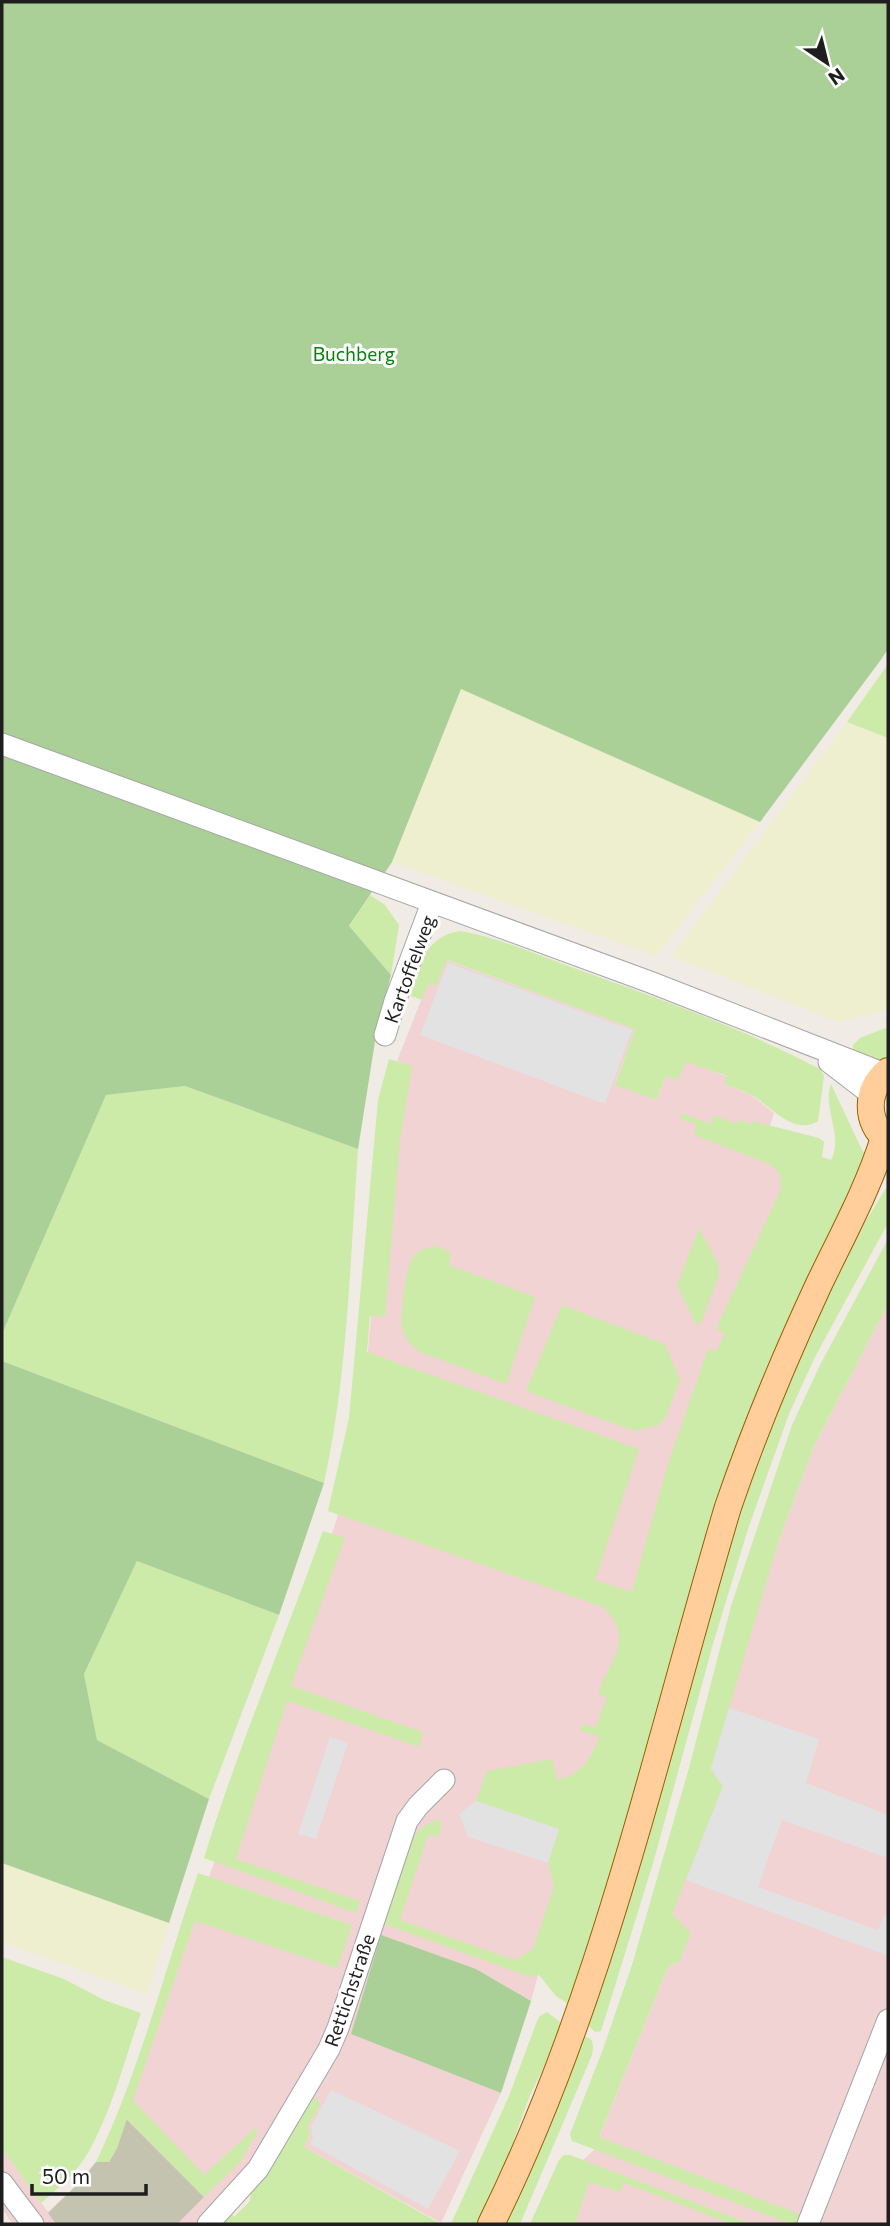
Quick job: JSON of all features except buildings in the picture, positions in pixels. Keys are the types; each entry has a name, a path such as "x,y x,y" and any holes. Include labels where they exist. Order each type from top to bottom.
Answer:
{"main road":[{"path":"491,2224 545,2100 601,1946 738,1478 787,1354 856,1210 886,1139 873,1121 870,1107 882,1080"},
{"path":"856,1210 888,1170"}],"street":[{"path":"2,744 650,982 801,1043 845,1073 882,1080"},
{"name":"Kartoffelweg","path":"385,1035 432,903"},
{"name":"Rettichstraße","path":"208,2224 258,2169 329,2049 407,1821 444,1780"},
{"path":"808,2224 888,2020"},
{"path":"2,2183 33,2224"}],"shaded area":[{"path":"461,688 760,822 656,956 392,862"},
{"path":"847,722 888,738 888,1010 838,1022 671,956"},
{"path":"446,960 635,1029 615,1084 656,1100 666,1076 686,1061 728,1077 724,1084 750,1094 774,1113 761,1153 804,1169 635,1617 531,2001 476,1969 351,2033 501,2093 441,2223 304,2147 310,2134 308,2126 320,2105 216,2224 13,2224 2,2209 2,2149 48,2212 79,2183 96,2162 109,2162 198,1912 352,1925 209,1877 303,1619 359,1453 388,1122 411,1066 397,1061 428,983 436,986"},
{"path":"448,963 632,1030 605,1104 420,1035"},
{"path":"888,1304 888,2224 559,2224 583,2160 594,2150 668,1967 679,1962 672,1914 740,1665 777,1546 814,1446"},
{"path":"729,1708 819,1739 806,1783 888,1815 888,1858 782,1820 758,1887 878,1930 884,1915 888,1917 888,1956 686,1880 723,1786 711,1769"},
{"path":"330,1737 348,1743 316,1839 298,1834"},
{"path":"476,1801 559,1829 548,1863 468,1837 459,1814"},
{"path":"2,1863 169,1923 147,1994 2,1942"},
{"path":"331,2090 460,2151 428,2209 310,2144 313,2138 311,2127"},
{"path":"126,2119 204,2197 177,2224 56,2224 48,2213 96,2162 109,2162 117,2148"}],"green space":[{"name":"Buchberg","path":"2,2 888,2 888,649 760,822 461,689 392,862 349,926 391,975 377,1029 358,1149 185,1086 106,1095 2,1334"},
{"path":"888,664 888,738 847,722"},
{"path":"370,895 385,905 399,925 391,975 349,927"},
{"path":"460,931 507,943 673,1004 762,1041 820,1069 824,1076 818,1121 809,1125 791,1122 750,1094 724,1084 727,1076 686,1062 678,1080 666,1076 656,1100 615,1085 635,1029 447,960 436,986 428,984 422,1000 409,995 420,963 431,946 448,934"},
{"path":"888,1027 888,1063 853,1051 853,1045 860,1038"},
{"path":"389,1059 412,1066 400,1140 385,1317 370,1316 367,1352 639,1449 595,1580 632,1592 668,1464 708,1349 717,1351 725,1333 716,1329 781,1186 780,1175 769,1164 694,1135 697,1125 680,1118 682,1113 711,1124 714,1115 737,1124 739,1120 750,1124 752,1121 819,1138 824,1142 822,1157 831,1160 835,1141 829,1103 831,1084 862,1150 872,1160 840,1220 568,2004 556,1996 539,1975 530,1977 382,1923 414,1836 421,1828 439,1818 441,1829 438,1837 428,1835 400,1920 515,1960 533,1949 554,1887 548,1863 559,1829 476,1801 487,1771 552,1759 557,1780 573,1774 584,1764 599,1737 580,1730 583,1724 595,1728 607,1698 598,1692 614,1659 619,1638 613,1618 603,1607 328,1511 349,1418 378,1100"},
{"path":"185,1086 358,1149 343,1359 324,1483 2,1361 2,1334 106,1095"},
{"path":"888,1185 888,1223 815,1357 789,1414 748,1529 713,1644 654,1860 601,2031 595,2032 586,2023 705,1620 768,1425 846,1253"},
{"path":"699,1228 718,1263 719,1276 701,1323 696,1325 677,1285"},
{"path":"888,1239 888,1304 814,1446 777,1546 711,1769 723,1786 672,1914 691,1933 679,1962 668,1967 599,2137 802,2215 799,2224 791,2224 572,2141 570,2134 632,1965 689,1768 731,1606 792,1425 821,1363"},
{"path":"434,1246 451,1252 449,1265 535,1297 506,1384 420,1352 405,1336 401,1324 408,1269 416,1254"},
{"path":"562,1305 665,1344 680,1380 666,1416 659,1425 634,1431 526,1391"},
{"path":"2,1361 324,1483 279,1615 137,1561 84,1674 97,1740 209,1799 169,1923 2,1863"},
{"path":"323,1531 345,1538 291,1686 423,1732 419,1747 287,1701 236,1859 360,1901 356,1913 204,1858 246,1734"},
{"path":"137,1561 279,1615 209,1799 97,1740 84,1674"},
{"path":"198,1873 352,1925 337,1968 195,1921 133,2100 204,2175 255,2128 258,2132 240,2162 204,2197 127,2119 109,2162 96,2162 126,2092"},
{"path":"381,1935 476,1969 531,2001 501,2093 351,2034"},
{"path":"2,1957 64,1979 104,2000 141,2013 112,2100 89,2151 74,2172 41,2203 2,2149"},
{"path":"547,2012 560,2022 558,2038 530,2095 511,2155 481,2224 451,2224 509,2096 537,2021"},
{"path":"581,2037 591,2039 592,2055 520,2224 503,2224"},
{"path":"317,2098 320,2105 308,2126 310,2134 304,2147 441,2224 216,2224 227,2214 235,2216 250,2201 251,2190 308,2101"},
{"path":"564,2155 751,2224 732,2224 624,2183 620,2192 589,2182 575,2224 530,2224 559,2160"}]}
